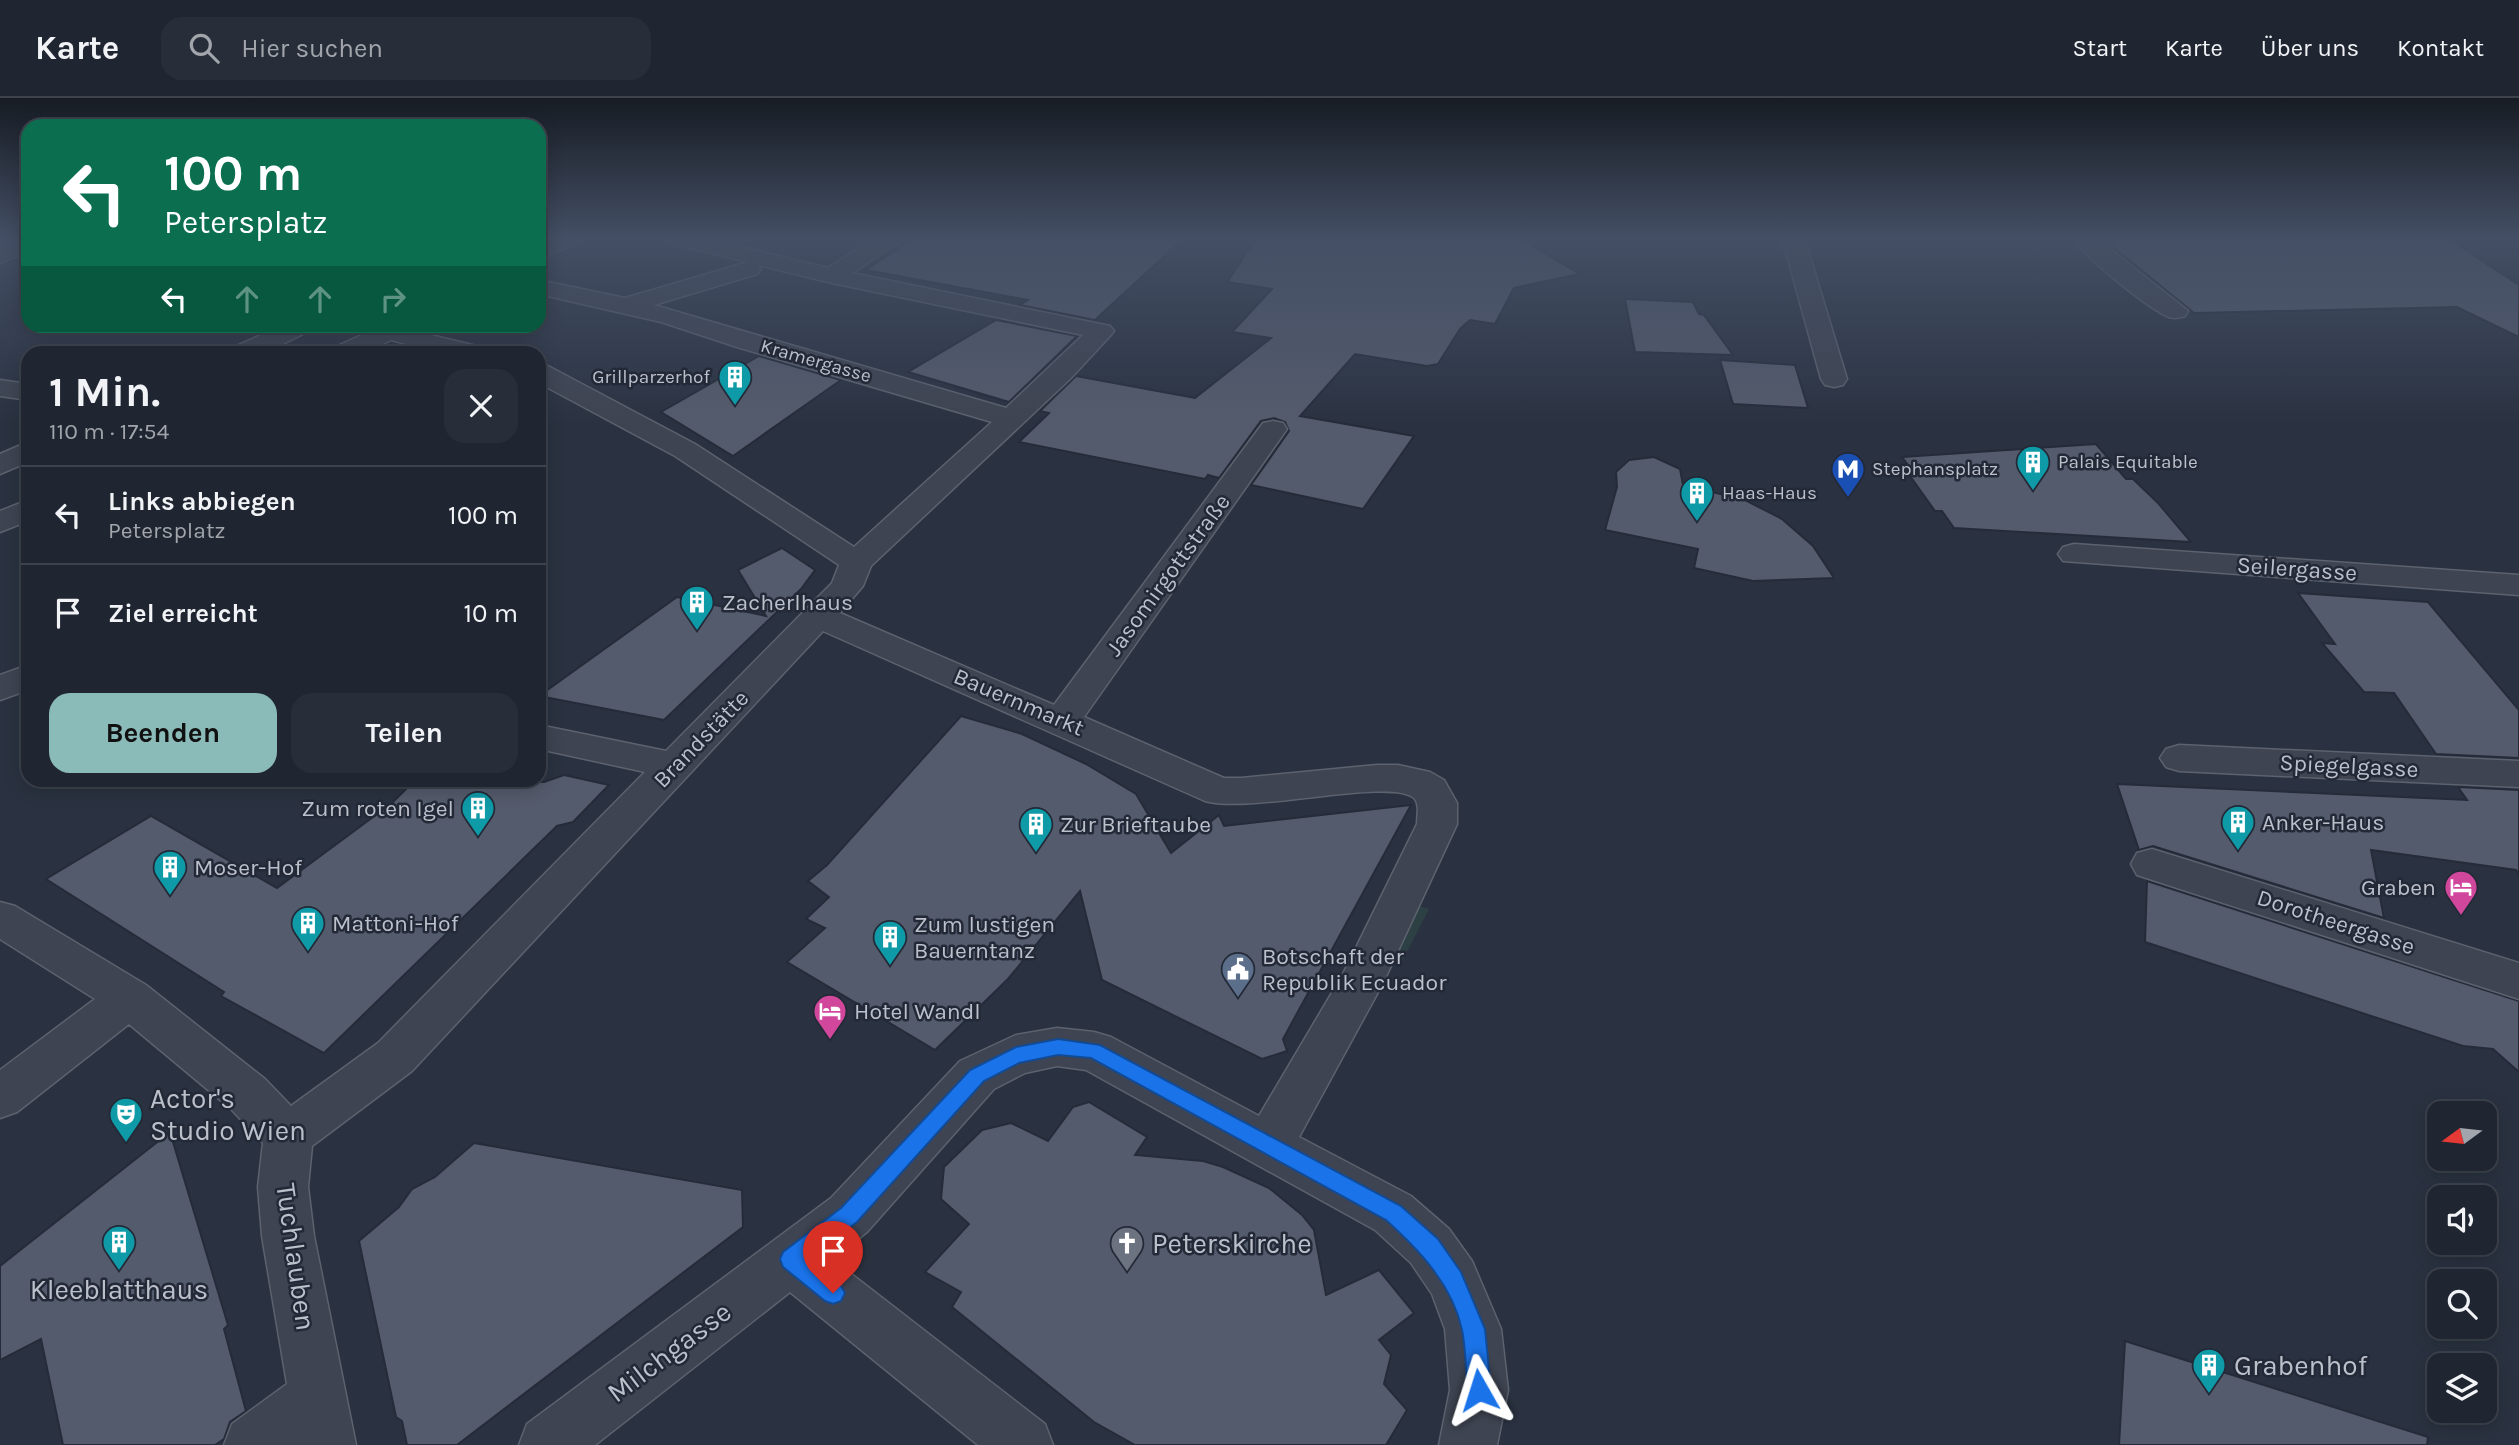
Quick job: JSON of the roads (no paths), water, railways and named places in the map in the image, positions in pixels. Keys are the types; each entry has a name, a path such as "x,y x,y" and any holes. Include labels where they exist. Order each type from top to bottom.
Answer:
{"street":[{"name":"Kramergasse","path":"605,300 1010,418"},
{"path":"626,304 641,300"},
{"name":"Brandstätte","path":"288,1136 395,1057 847,586 856,562 1062,372 1101,331 951,300"},
{"path":"1811,300 1834,379"},
{"path":"2160,300 2176,311"},
{"path":"258,346 285,333"},
{"path":"359,346 386,333"},
{"path":"407,333 450,346"},
{"path":"546,380 685,450 856,562"},
{"path":"0,388 21,391"},
{"name":"Jasomirgottstraße","path":"1062,721 1273,429"},
{"path":"0,465 21,454"},
{"path":"0,523 21,512"},
{"name":"Seilergasse","path":"2074,554 2519,585"},
{"name":"Bauernmarkt","path":"818,616 1219,791 1241,792 1391,776 1424,786 1433,794 1440,810 1437,824 1361,983 1268,1146"},
{"path":"0,689 21,679"},
{"path":"546,738 676,765"},
{"name":"Spiegelgasse","path":"2179,758 2519,774"},
{"name":"Dorotheergasse","path":"2152,864 2519,981"},
{"path":"0,918 130,998 248,1094 288,1136"},
{"path":"0,1097 130,998"},
{"name":"Milchgasse","path":"548,1445 849,1215 977,1075 1016,1055 1058,1047 1094,1051 1393,1213 1430,1246 1453,1279 1473,1329 1479,1390 1468,1445"},
{"name":"Tuchlauben","path":"288,1136 283,1187 287,1224 322,1421"},
{"path":"791,1259 1024,1445"},
{"path":"253,1445 322,1421"}],"place":[{"name":"Grillparzerhof","path":"735,407"},
{"name":"Palais Equitable","path":"2033,492"},
{"name":"Stephansplatz","path":"1848,499"},
{"name":"Haas-Haus","path":"1697,523"},
{"name":"Zacherlhaus","path":"697,632"},
{"name":"Zum roten Igel","path":"478,838"},
{"name":"Anker-Haus","path":"2238,852"},
{"name":"Zur Brieftaube","path":"1036,854"},
{"name":"Moser-Hof","path":"170,897"},
{"name":"Graben","path":"2461,917"},
{"name":"Mattoni-Hof","path":"308,953"},
{"name":"Zum lustigen Bauerntanz","path":"890,967"},
{"name":"Botschaft der Republik Ecuador","path":"1238,999"},
{"name":"Hotel Wandl","path":"830,1041"},
{"name":"Actor's Studio Wien","path":"126,1144"},
{"name":"Kleeblatthaus","path":"119,1272"},
{"name":"Peterskirche","path":"1127,1273"},
{"name":"Grabenhof","path":"2209,1395"}]}
